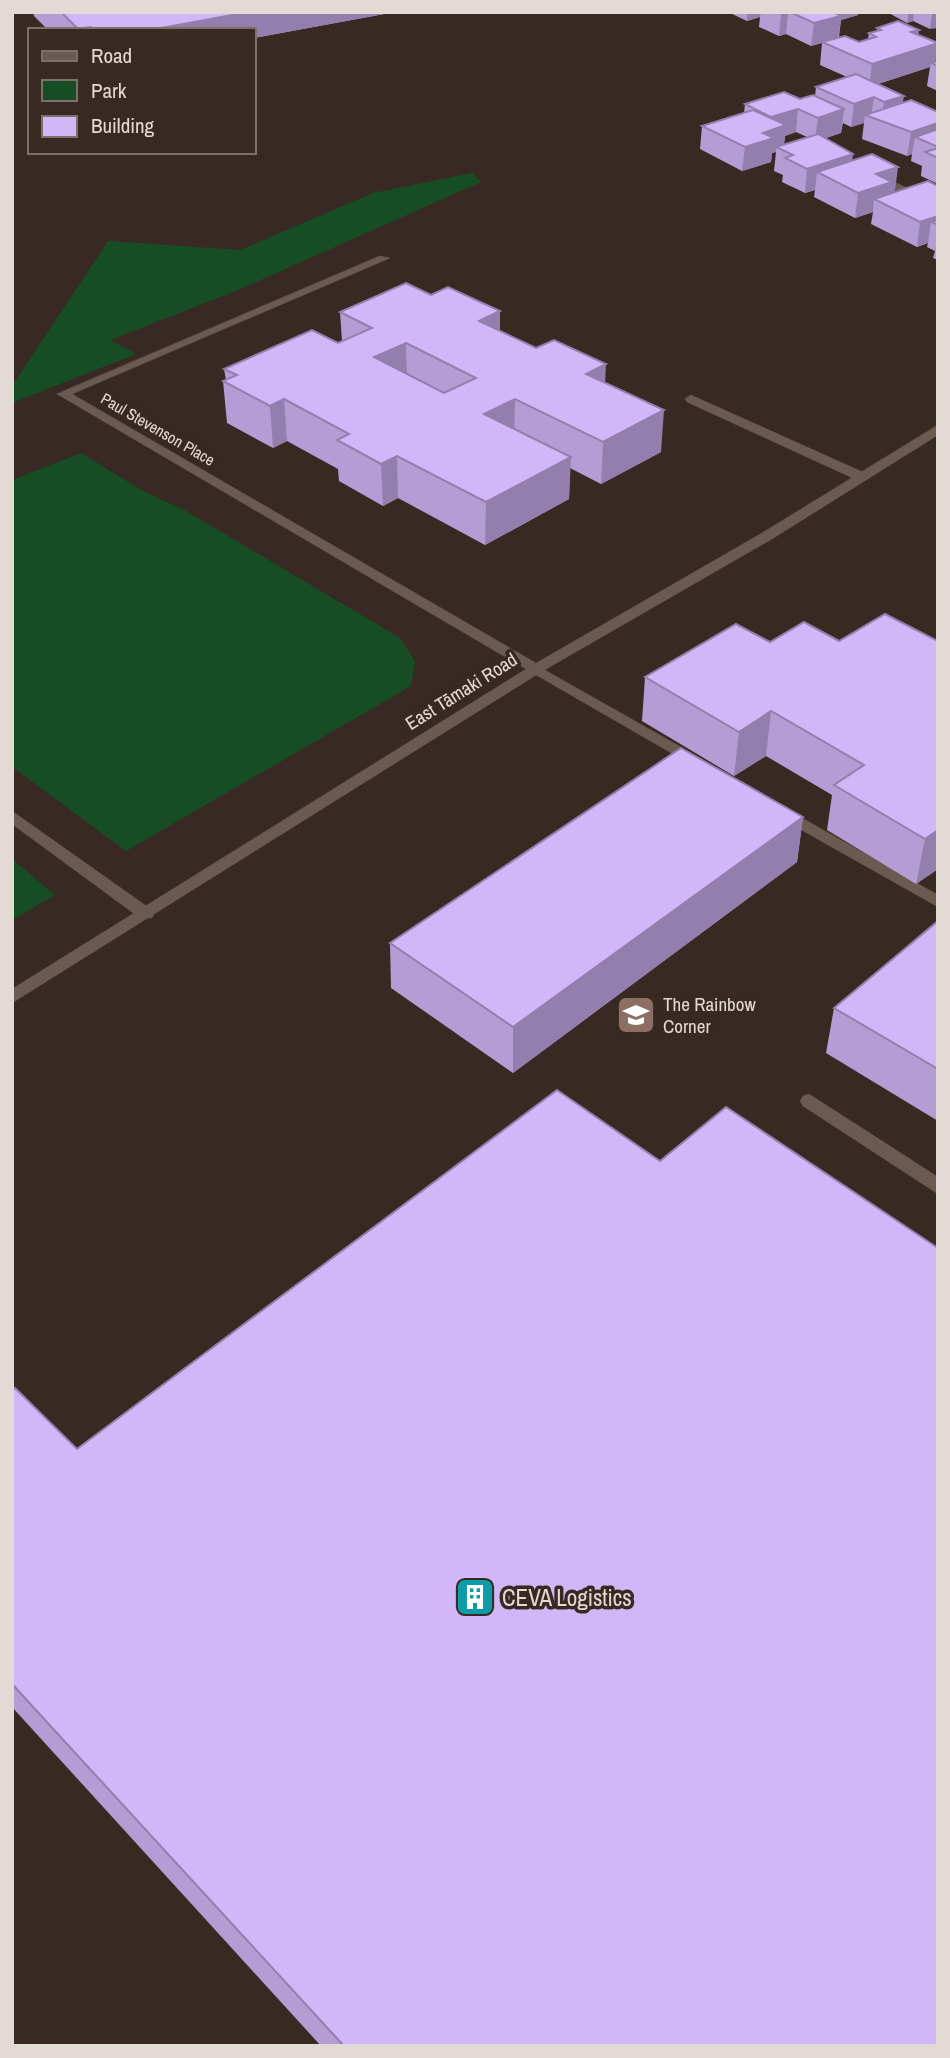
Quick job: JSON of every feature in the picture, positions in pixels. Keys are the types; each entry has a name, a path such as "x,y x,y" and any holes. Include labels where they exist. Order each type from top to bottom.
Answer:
{"street":[{"path":"866,172 938,207"},
{"name":"Paul Stevenson Place","path":"384,258 63,394 536,669"},
{"path":"691,399 862,477"},
{"name":"East Tāmaki Road","path":"12,997 536,669 767,536 938,429"},
{"path":"536,669 707,768"},
{"path":"765,802 938,902"},
{"path":"12,816 146,914"},
{"path":"809,1101 938,1187"}],"green space":[{"path":"472,173 481,182 236,291 110,340 136,354 12,403 12,386 108,241 240,250 373,193"},
{"path":"81,453 143,491 186,511 400,638 415,661 411,686 126,851 12,767 12,480"},
{"path":"12,859 55,895 12,920"}],"building":[{"path":"61,12 249,12 161,28 77,28"},
{"path":"790,12 833,12 841,16 814,23"},
{"path":"898,21 919,30 911,32 938,43 872,64 822,42 845,36 859,42 876,37 869,33 881,30 877,28"},
{"path":"856,74 904,96 884,102 874,97 854,104 816,87"},
{"path":"784,92 800,99 813,95 844,109 818,118 798,109 771,117 745,104"},
{"path":"911,100 938,112 938,123 911,132 865,115"},
{"path":"753,110 786,125 763,133 774,138 745,147 702,126"},
{"path":"938,129 938,147 915,137"},
{"path":"818,134 853,154 807,169 785,158 793,155 776,147"},
{"path":"938,148 938,158 925,152"},
{"path":"872,154 898,167 876,174 892,182 858,193 817,172"},
{"path":"928,181 938,186 938,216 920,222 874,199"},
{"path":"406,283 431,295 448,287 500,311 479,321 536,348 554,340 606,364 586,374 664,410 603,442 515,399 484,414 571,457 486,502 397,456 381,464 337,440 349,434 284,399 270,406 223,381 237,375 224,369 312,330 338,343 372,328 340,312","holes":["406,343 476,378 444,393 374,357"]},
{"path":"885,614 938,641 938,830 925,839 834,785 864,765 771,711 739,732 645,677 736,624 770,642 804,622 839,641"},
{"path":"681,748 803,817 513,1027 390,943"},
{"path":"938,921 938,1069 834,1008"},
{"name":"CEVA Logistics","path":"557,1090 660,1161 726,1107 938,1248 938,2046 344,2046 12,1684 12,1391 15,1388 77,1449"}],"place":[{"name":"The Rainbow Corner","path":"636,1015"},
{"name":"CEVA Logistics","path":"475,1597"}]}
